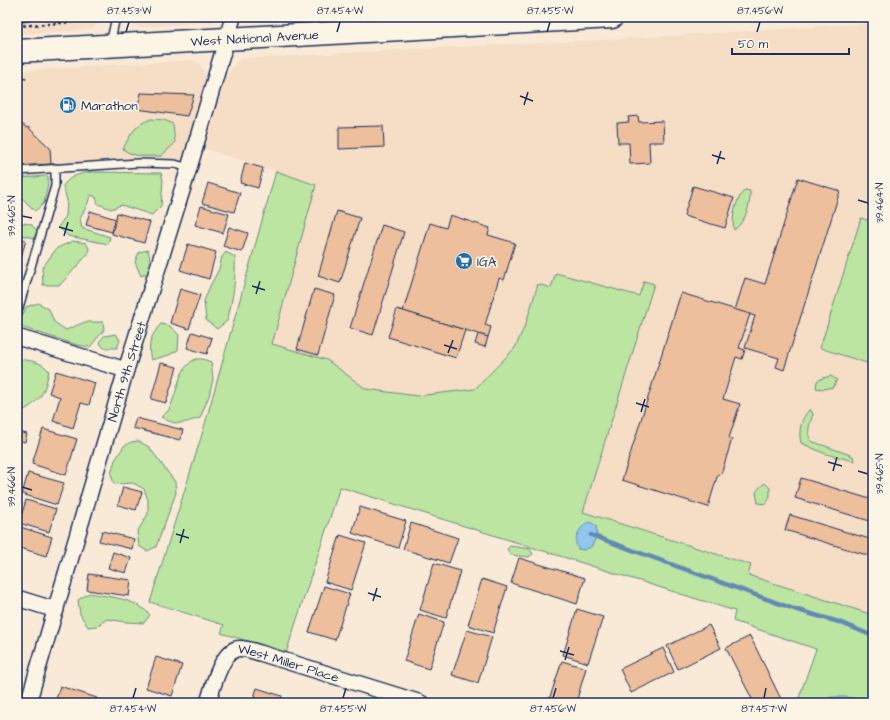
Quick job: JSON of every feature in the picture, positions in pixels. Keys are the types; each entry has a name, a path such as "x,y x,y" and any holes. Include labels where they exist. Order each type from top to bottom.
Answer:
{"main road":[{"name":"West National Avenue","path":"17,52 612,17"}],"street":[{"name":"North 9th Street","path":"28,703 126,370 189,168 233,17"},
{"path":"17,337 126,370"},
{"path":"17,598 56,610"},
{"name":"West Miller Place","path":"208,703 217,673 226,657 236,649 248,650 419,703"}],"lane":[{"path":"110,46 115,18"},
{"path":"17,171 138,163 175,164 189,168"},
{"path":"17,314 55,186 55,168"}],"path":[{"path":"17,26 115,18"},
{"path":"17,79 26,78"}],"shaded area":[{"path":"17,17 103,17 94,28 86,30 17,34"},
{"path":"126,17 222,17 210,22 140,27 134,26 127,22"},
{"path":"873,23 873,222 861,218 820,349 873,365 873,615 747,575 751,564 583,512 654,285 639,296 556,273 551,288 538,284 526,323 515,348 475,389 417,396 366,389 327,360 272,344 316,185 205,149 225,80 233,66 240,59 600,40"},
{"path":"193,60 200,64 205,75 201,102 184,157 181,159 136,159 17,167 17,71"}],"green space":[{"path":"151,119 164,120 173,124 175,143 161,156 136,155 123,149 134,130 141,124"},
{"path":"276,171 316,185 272,344 327,360 366,389 417,396 475,389 515,348 526,323 538,284 551,288 556,273 639,296 644,281 654,284 583,512 751,565 748,575 873,615 873,703 797,703 816,649 733,621 735,611 340,487 286,653 221,633 224,625 150,602 203,431"},
{"path":"88,172 161,173 163,180 161,206 152,215 121,205 111,209 98,204 96,197 90,195 88,203 80,219 82,228 110,237 108,244 68,236 58,227 66,216 67,200 63,186 71,178"},
{"path":"48,176 44,203 35,211 17,193 17,178"},
{"path":"745,190 750,191 748,207 744,218 734,230 733,220 735,208 739,198"},
{"path":"861,218 873,222 873,365 820,348"},
{"path":"17,224 31,224 37,231 34,238 17,234"},
{"path":"73,241 86,243 89,248 88,254 60,285 43,285 42,268 57,248"},
{"path":"148,250 150,259 148,273 141,276 135,262 139,252"},
{"path":"226,252 235,257 234,289 227,321 217,329 206,320 204,301 219,269 222,257"},
{"path":"38,303 49,309 54,322 66,330 85,322 103,322 104,330 90,347 77,345 24,328 20,322 26,307"},
{"path":"161,324 170,326 179,335 178,350 169,355 151,360 149,350 152,336"},
{"path":"116,334 120,340 117,348 104,348 99,342 104,336"},
{"path":"18,359 39,363 49,371 41,396 38,400 22,411 17,411"},
{"path":"196,359 203,359 211,362 213,379 209,396 200,418 184,423 176,423 161,417 168,411 185,368"},
{"path":"831,376 837,380 833,387 823,389 816,388 817,381"},
{"path":"810,409 813,414 809,431 811,441 853,456 854,461 826,454 801,443 801,425 804,416"},
{"path":"138,441 149,447 175,482 176,493 156,547 147,551 139,546 137,532 148,514 148,500 144,489 133,483 114,484 111,474 115,460 124,446 131,442"},
{"path":"765,483 770,488 770,496 766,504 758,503 756,492"},
{"path":"510,546 530,549 533,554 529,557 511,555 507,549"},
{"path":"89,593 122,599 144,609 150,615 144,623 107,619 97,626 88,627 80,614 78,600"}],"water":[{"path":"588,522 596,526 597,536 591,547 584,550 578,549 576,545 576,538 582,527"},
{"path":"831,697 847,697 872,703 819,703"}],"building":[{"path":"17,17 31,17 30,21 17,23"},
{"path":"141,93 194,95 187,116 137,109"},
{"path":"638,116 639,122 663,121 664,142 649,142 650,163 630,164 629,143 618,143 617,123 629,122 628,117"},
{"path":"17,120 27,128 28,127 50,148 51,164 17,166"},
{"path":"383,126 384,147 339,149 339,127"},
{"path":"245,163 263,168 258,188 240,183"},
{"path":"798,178 840,191 784,370 776,367 779,358 745,348 755,316 735,310 745,278 765,284"},
{"path":"208,183 240,193 234,212 202,203"},
{"path":"693,186 734,198 725,228 684,216"},
{"path":"201,206 229,214 223,233 195,225"},
{"path":"90,211 116,219 112,232 86,225"},
{"path":"337,211 360,218 340,283 318,276"},
{"path":"117,213 150,222 144,243 112,234"},
{"name":"IGA","path":"450,215 490,228 488,235 515,243 504,280 499,278 485,325 491,327 488,337 403,311 430,223 446,228"},
{"path":"382,225 404,232 373,335 350,328"},
{"path":"229,227 248,233 242,252 223,246"},
{"path":"17,238 26,240 20,261 17,260"},
{"path":"188,244 216,252 209,279 180,270"},
{"path":"180,289 200,295 189,329 170,323"},
{"path":"314,289 335,295 318,355 297,349"},
{"path":"681,293 750,314 739,348 745,350 742,359 736,357 723,399 740,404 729,438 732,439 721,475 718,474 708,507 622,480"},
{"path":"397,309 465,330 456,358 388,337"},
{"path":"192,332 212,338 207,354 187,348"},
{"path":"478,334 488,337 485,347 475,344"},
{"path":"161,363 177,367 166,403 151,399"},
{"path":"56,371 95,383 89,405 81,403 73,428 53,421 60,397 49,393"},
{"path":"136,418 183,430 180,440 133,428"},
{"path":"43,429 77,439 66,475 32,464"},
{"path":"19,432 27,434 25,442 17,440"},
{"path":"28,473 64,483 57,505 22,494"},
{"path":"801,478 873,500 873,522 795,498"},
{"path":"123,487 142,492 136,510 118,505"},
{"path":"26,500 56,509 49,532 19,523"},
{"path":"360,507 406,521 398,548 352,533"},
{"path":"790,515 873,540 873,557 785,530"},
{"path":"411,523 458,538 449,563 403,549"},
{"path":"17,526 52,537 46,556 17,547"},
{"path":"102,531 134,539 132,549 99,541"},
{"path":"340,535 366,543 351,590 325,582"},
{"path":"113,552 131,558 126,573 108,568"},
{"path":"519,558 585,578 577,604 511,583"},
{"path":"434,563 460,571 446,618 420,610"},
{"path":"89,574 131,580 129,596 87,590"},
{"path":"482,579 507,587 493,633 468,625"},
{"path":"324,586 350,594 335,640 309,632"},
{"path":"577,609 603,617 588,663 563,655"},
{"path":"419,614 444,622 429,669 404,661"},
{"path":"709,625 721,648 678,669 667,646"},
{"path":"467,630 492,637 478,683 452,675"},
{"path":"750,636 781,699 773,703 754,703 726,648"},
{"path":"663,648 674,672 631,693 620,669"},
{"path":"156,657 182,665 172,696 146,688"},
{"path":"562,661 586,668 576,703 548,703"},
{"path":"60,686 97,698 95,703 55,703"},
{"path":"257,688 282,696 280,703 252,703"}],"waterway":[{"path":"591,535 794,609 839,622 873,636"}],"place":[{"name":"Marathon","path":"68,105"},
{"name":"IGA","path":"464,261"}]}
